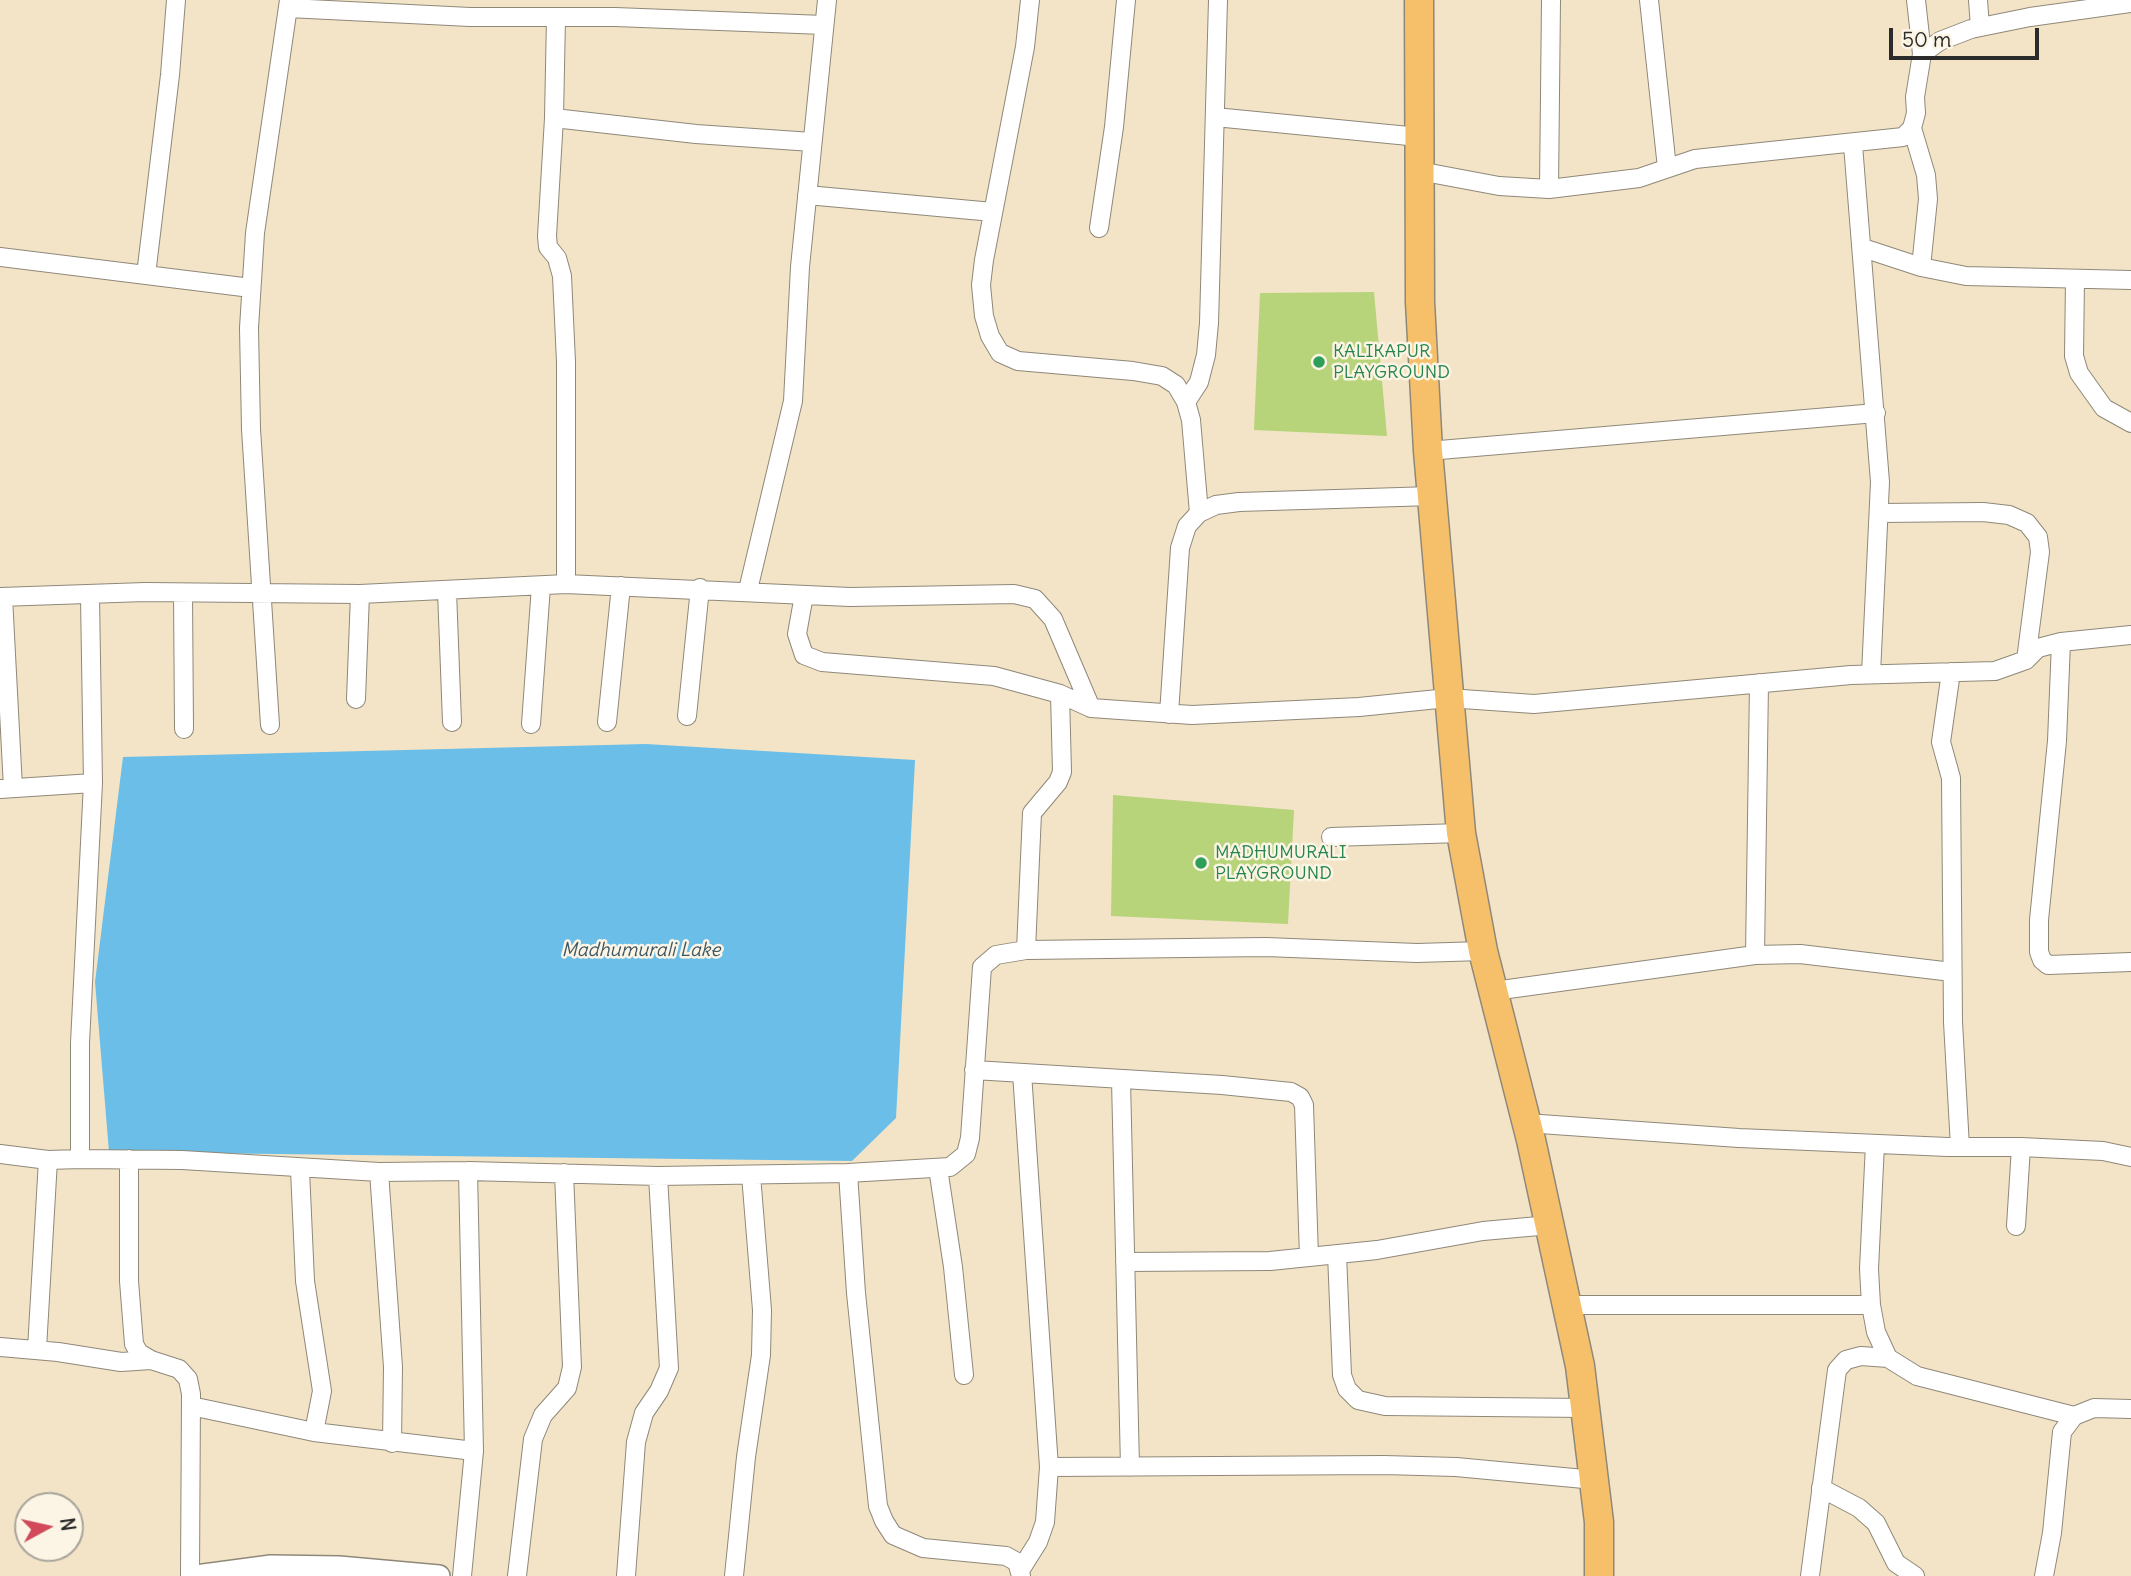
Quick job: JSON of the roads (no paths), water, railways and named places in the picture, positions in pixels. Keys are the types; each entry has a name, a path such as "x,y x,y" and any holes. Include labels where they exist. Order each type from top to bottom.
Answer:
{"main road":[{"path":"1419,0 1420,302 1428,452 1461,833 1483,951 1526,1123 1567,1305 1586,1408 1595,1480 1599,1576"}],"street":[{"path":"146,275 170,75 176,0"},
{"path":"748,590 793,401 811,142 827,0"},
{"path":"1030,0 1025,47 981,285 984,316 1000,353 1038,365 1132,370 1162,376 1176,385 1186,402 1199,513"},
{"path":"1099,228 1114,127 1126,0"},
{"path":"1186,402 1199,382 1206,355 1212,283 1218,0"},
{"path":"1549,189 1551,0"},
{"path":"1649,0 1667,168"},
{"path":"1916,0 1922,54 1912,128 1926,175 1928,199 1920,267"},
{"path":"1978,0 1980,27"},
{"path":"1922,54 1940,41 1980,27 2131,3"},
{"path":"270,725 251,429 251,288 255,233 288,4 471,8 556,17 824,25"},
{"path":"556,17 554,118 547,236 548,247 558,258 562,276 566,362 565,584"},
{"path":"1215,117 1419,137"},
{"path":"554,118 696,134 811,142"},
{"path":"1419,171 1499,186 1549,189 1639,178 1695,159 1750,152 1853,145 1903,137 1912,128"},
{"path":"1853,145 1876,413 1880,513 1871,674"},
{"path":"807,195 993,212"},
{"path":"1863,248 1920,267 1978,277 2131,280"},
{"path":"0,257 251,288"},
{"path":"2075,280 2074,356 2080,373 2104,408 2131,423"},
{"path":"1428,452 1876,413"},
{"path":"1169,714 1180,548 1187,526 1199,513 1216,505 1239,502 1432,496"},
{"path":"1880,513 1983,512 2009,515 2027,523 2038,537 2040,552 2026,660"},
{"path":"93,783 6,788 2,597 183,593 360,594 565,584 748,590 850,597 1014,594 1035,599 1053,619 1091,708"},
{"path":"531,724 541,586"},
{"path":"607,722 621,586"},
{"path":"687,716 700,589"},
{"path":"447,591 452,722"},
{"path":"183,593 184,729"},
{"path":"356,699 360,594"},
{"path":"804,595 797,634 804,655 822,662 994,676 1060,694 1091,708 1169,714 1359,707 1448,698 1534,704 1871,674 1995,671 2026,660 2038,648 2061,642 2131,635"},
{"path":"80,1159 80,1043 93,783 90,597"},
{"path":"2061,642 2057,741 2042,886 2039,952 2048,965 2131,962"},
{"path":"1951,672 1941,742 1951,778 1952,972 1960,1147"},
{"path":"1755,955 1759,683"},
{"path":"1026,950 1032,813 1058,782 1062,772 1060,694"},
{"path":"1331,837 1461,833"},
{"path":"0,1154 48,1160 129,1159 235,1163 300,1170 658,1176 848,1173 950,1167 966,1154 970,1138 982,967 996,955 1026,950 1266,947 1417,953 1483,951"},
{"path":"1494,991 1755,955 1800,954 1952,972"},
{"path":"974,1070 1233,1086 1291,1092 1300,1097 1304,1105 1309,1257"},
{"path":"1021,1573 1038,1542 1045,1522 1049,1467 1022,1073"},
{"path":"1121,1080 1130,1467"},
{"path":"1526,1123 1739,1138 2103,1151 2131,1157"},
{"path":"1875,1143 1869,1269 1871,1305 1876,1332 1888,1358"},
{"path":"2016,1226 2021,1147"},
{"path":"129,1159 131,1323 134,1344 139,1353 179,1369 188,1379 191,1406 190,1576"},
{"path":"37,1349 48,1160"},
{"path":"938,1168 953,1266 964,1375"},
{"path":"300,1170 305,1280 322,1391 314,1432"},
{"path":"462,1576 474,1451 468,1171"},
{"path":"379,1172 393,1367 392,1443"},
{"path":"517,1576 533,1438 542,1415 567,1388 572,1367 564,1173"},
{"path":"848,1173 856,1293 878,1506 884,1521 893,1535 904,1542 923,1548 1006,1556 1017,1562 1021,1573"},
{"path":"734,1576 746,1457 761,1355 762,1310 751,1175"},
{"path":"626,1576 636,1442 644,1413 659,1391 669,1368 658,1176"},
{"path":"1125,1262 1270,1261 1337,1254 1502,1228 1550,1225"},
{"path":"1337,1254 1342,1375 1347,1389 1358,1400 1377,1405 1586,1408"},
{"path":"1567,1305 1871,1305"},
{"path":"0,1347 37,1349 121,1362 151,1360"},
{"path":"1810,1576 1837,1370 1846,1360 1861,1356 1888,1358 1917,1376 2074,1416"},
{"path":"191,1406 314,1432 474,1451"},
{"path":"2044,1576 2052,1533 2062,1432 2074,1416 2094,1408 2131,1409"},
{"path":"1049,1467 1444,1467 1595,1480"},
{"path":"1821,1488 1859,1508 1876,1523 1896,1563 1915,1576"},
{"path":"196,1576 340,1567 439,1576"}],"water":[{"name":"Madhumurali Lake","path":"646,744 915,760 896,1118 852,1161 109,1152 95,982 123,757"}],"place":[{"name":"KALIKAPUR PLAYGROUND","path":"1319,362"},
{"name":"MADHUMURALI PLAYGROUND","path":"1201,863"}]}
